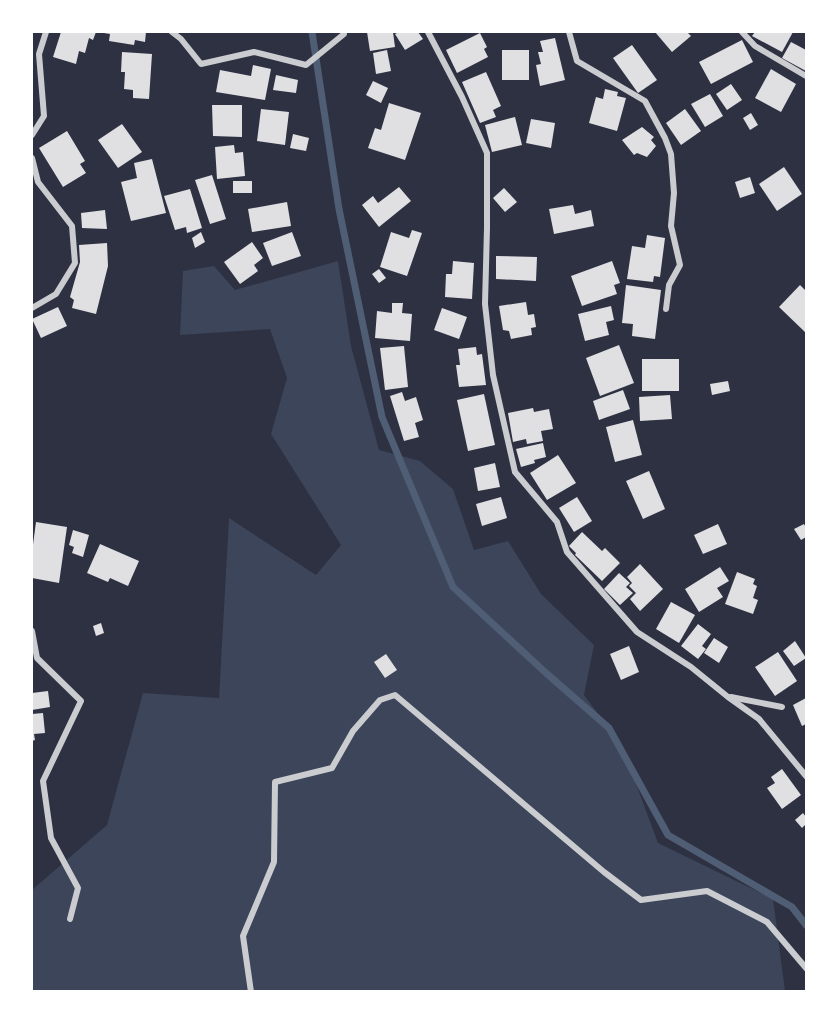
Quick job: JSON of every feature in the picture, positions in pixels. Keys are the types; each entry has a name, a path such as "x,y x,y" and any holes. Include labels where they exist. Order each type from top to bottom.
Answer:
{"street":[{"path":"32,135 44,117 39,54 46,32"},
{"path":"172,32 181,39 201,64 254,52 306,65 344,32"},
{"path":"428,32 462,97 487,153 485,304 494,375 515,472 557,522 567,552 637,632 691,667 759,719 807,776"},
{"path":"569,32 577,61 645,101 671,154 674,194 671,226 680,266 669,285 666,309"},
{"path":"742,32 755,46 807,76"},
{"path":"32,158 38,182 72,226 75,263 56,294 32,308"},
{"path":"32,631 37,658 81,700 43,781 51,838 78,888 70,919"},
{"path":"251,992 243,936 274,862 275,782 332,768 353,732 380,700 395,695 604,872 641,900 707,891 767,922 807,968"},
{"path":"728,697 782,707"}],"shaded area":[{"path":"338,261 351,346 379,450 420,461 453,489 474,550 508,541 541,594 594,645 584,695 622,746 658,843 773,899 785,991 32,991 32,890 107,825 143,693 219,698 229,518 316,575 341,545 271,434 287,378 270,329 180,335 183,271 214,266 235,290"}],"building":[{"path":"61,32 96,32 93,40 89,38 85,53 79,51 76,64 53,57"},
{"path":"105,32 146,32 145,42 135,40 134,45 109,41 110,34"},
{"path":"367,32 393,32 395,47 370,51"},
{"path":"418,32 423,39 405,50 395,34"},
{"path":"655,32 687,32 691,36 672,52"},
{"path":"755,32 793,32 782,52 752,36"},
{"path":"480,33 487,47 484,49 488,57 457,73 446,50"},
{"path":"555,38 565,80 540,86 536,65 541,64 538,52 543,52 540,41"},
{"path":"742,40 753,62 711,84 699,62"},
{"path":"791,42 806,50 806,71 782,58"},
{"path":"632,45 657,80 638,93 613,58"},
{"path":"387,50 391,71 376,74 373,53"},
{"path":"502,50 529,50 529,80 502,80"},
{"path":"122,52 152,54 149,99 133,98 133,90 124,89 125,72 121,72"},
{"path":"253,65 271,69 265,100 216,92 220,70 251,76"},
{"path":"771,69 796,84 781,112 755,98"},
{"path":"486,72 501,106 493,110 496,117 480,123 462,82"},
{"path":"276,75 298,80 296,93 273,90"},
{"path":"373,81 388,88 381,103 366,95"},
{"path":"731,84 742,100 727,110 716,94"},
{"path":"605,89 618,92 617,96 626,98 617,131 589,123 596,97 603,99"},
{"path":"710,94 723,116 705,127 691,104"},
{"path":"389,103 421,113 405,160 368,148 375,128 381,130"},
{"path":"212,105 242,105 242,137 213,136"},
{"path":"261,109 289,112 285,145 257,141"},
{"path":"685,109 701,131 681,145 666,123"},
{"path":"751,113 758,125 750,130 743,118"},
{"path":"515,117 522,145 492,152 485,125"},
{"path":"531,119 555,123 551,148 526,143"},
{"path":"122,124 142,152 118,168 98,140"},
{"path":"642,127 654,137 651,140 656,146 647,157 637,153 634,155 622,140"},
{"path":"67,131 85,161 80,164 86,173 63,187 39,148"},
{"path":"293,134 309,138 306,151 290,148"},
{"path":"234,145 235,153 243,152 245,176 217,179 215,147"},
{"path":"152,159 166,213 131,221 121,182 137,178 134,163"},
{"path":"784,167 802,194 777,211 759,184"},
{"path":"212,175 226,219 210,224 195,180"},
{"path":"750,177 755,193 740,198 735,182"},
{"path":"233,181 252,181 252,193 233,193"},
{"path":"399,187 411,201 379,227 362,205 373,196 378,203"},
{"path":"504,188 517,202 505,212 493,198"},
{"path":"190,189 202,228 187,233 186,227 175,230 164,196"},
{"path":"287,202 291,226 252,232 248,209"},
{"path":"573,205 575,214 591,210 594,226 554,234 549,209"},
{"path":"105,210 107,229 82,228 81,213"},
{"path":"412,230 422,233 407,276 380,267 391,232 409,238"},
{"path":"201,232 205,242 195,248 192,238"},
{"path":"292,232 301,256 272,266 263,243"},
{"path":"647,235 665,238 660,277 654,276 653,282 627,279 632,246 645,248"},
{"path":"252,242 263,258 254,265 258,271 240,284 224,262"},
{"path":"107,243 108,266 96,314 72,308 74,300 70,297 80,262 79,245"},
{"path":"496,256 537,257 536,281 496,279"},
{"path":"453,261 474,263 472,299 445,297 446,274 452,274"},
{"path":"612,261 620,283 614,285 617,294 582,306 571,276"},
{"path":"379,269 386,278 379,283 372,274"},
{"path":"626,285 661,290 655,339 632,336 633,324 622,323"},
{"path":"800,285 806,291 806,333 779,307"},
{"path":"526,302 528,315 534,314 536,327 531,328 532,335 511,339 509,331 503,330 499,306"},
{"path":"392,303 403,303 402,313 412,314 410,341 375,338 377,311 392,313"},
{"path":"611,306 614,320 606,322 609,335 585,341 578,314"},
{"path":"58,307 67,326 41,338 32,319"},
{"path":"442,308 467,317 459,339 434,330"},
{"path":"619,345 634,383 600,396 586,358"},
{"path":"404,346 408,387 385,390 380,348"},
{"path":"476,347 477,355 482,354 486,385 459,387 456,365 460,365 458,349"},
{"path":"642,359 679,359 679,391 642,391"},
{"path":"728,381 730,391 712,395 710,384"},
{"path":"623,390 630,409 599,420 593,401"},
{"path":"402,392 405,401 416,397 423,420 415,423 419,437 404,441 390,396"},
{"path":"484,394 495,445 468,451 457,400"},
{"path":"670,395 672,419 640,421 639,397"},
{"path":"533,408 534,412 549,409 553,429 541,431 543,441 527,444 526,439 513,442 508,413"},
{"path":"633,420 642,455 615,462 606,427"},
{"path":"543,443 546,457 521,467 516,449"},
{"path":"558,455 576,483 547,500 530,473"},
{"path":"495,463 500,487 478,491 474,468"},
{"path":"649,471 665,509 643,519 626,481"},
{"path":"501,497 507,518 482,526 476,504"},
{"path":"577,497 592,521 574,532 559,508"},
{"path":"36,522 67,527 59,583 32,578 32,552"},
{"path":"718,524 727,544 703,554 694,535"},
{"path":"804,524 806,537 801,540 794,529"},
{"path":"73,530 89,535 83,557 72,553 74,547 69,545"},
{"path":"582,532 602,551 605,548 620,563 602,581 575,555 576,553 569,546"},
{"path":"100,544 139,561 128,586 110,578 108,582 87,573"},
{"path":"640,564 663,589 640,611 630,599 636,593 629,586 632,583 627,577"},
{"path":"720,567 729,581 717,588 723,597 699,612 685,589"},
{"path":"737,572 755,579 753,584 757,586 753,598 758,600 753,614 725,604"},
{"path":"619,573 630,583 626,587 633,593 620,605 604,589"},
{"path":"671,602 695,615 679,643 656,629"},
{"path":"101,623 104,633 96,636 93,626"},
{"path":"698,624 711,634 702,646 706,649 698,659 681,646"},
{"path":"714,638 728,647 719,663 704,653"},
{"path":"795,641 806,658 794,666 783,651"},
{"path":"629,646 639,672 621,680 610,654"},
{"path":"778,652 797,681 775,696 755,667"},
{"path":"386,654 397,670 385,678 374,662"},
{"path":"48,691 50,707 32,710 32,693"},
{"path":"806,698 806,724 802,726 793,705"},
{"path":"43,713 45,733 34,734 35,740 32,741 32,714"},
{"path":"782,769 801,795 782,809 767,788 775,783 771,777"},
{"path":"803,813 806,817 806,824 802,828 795,820"}],"waterway":[{"path":"312,32 339,209 382,417 453,587 609,728 668,835 792,907 806,925"}]}
